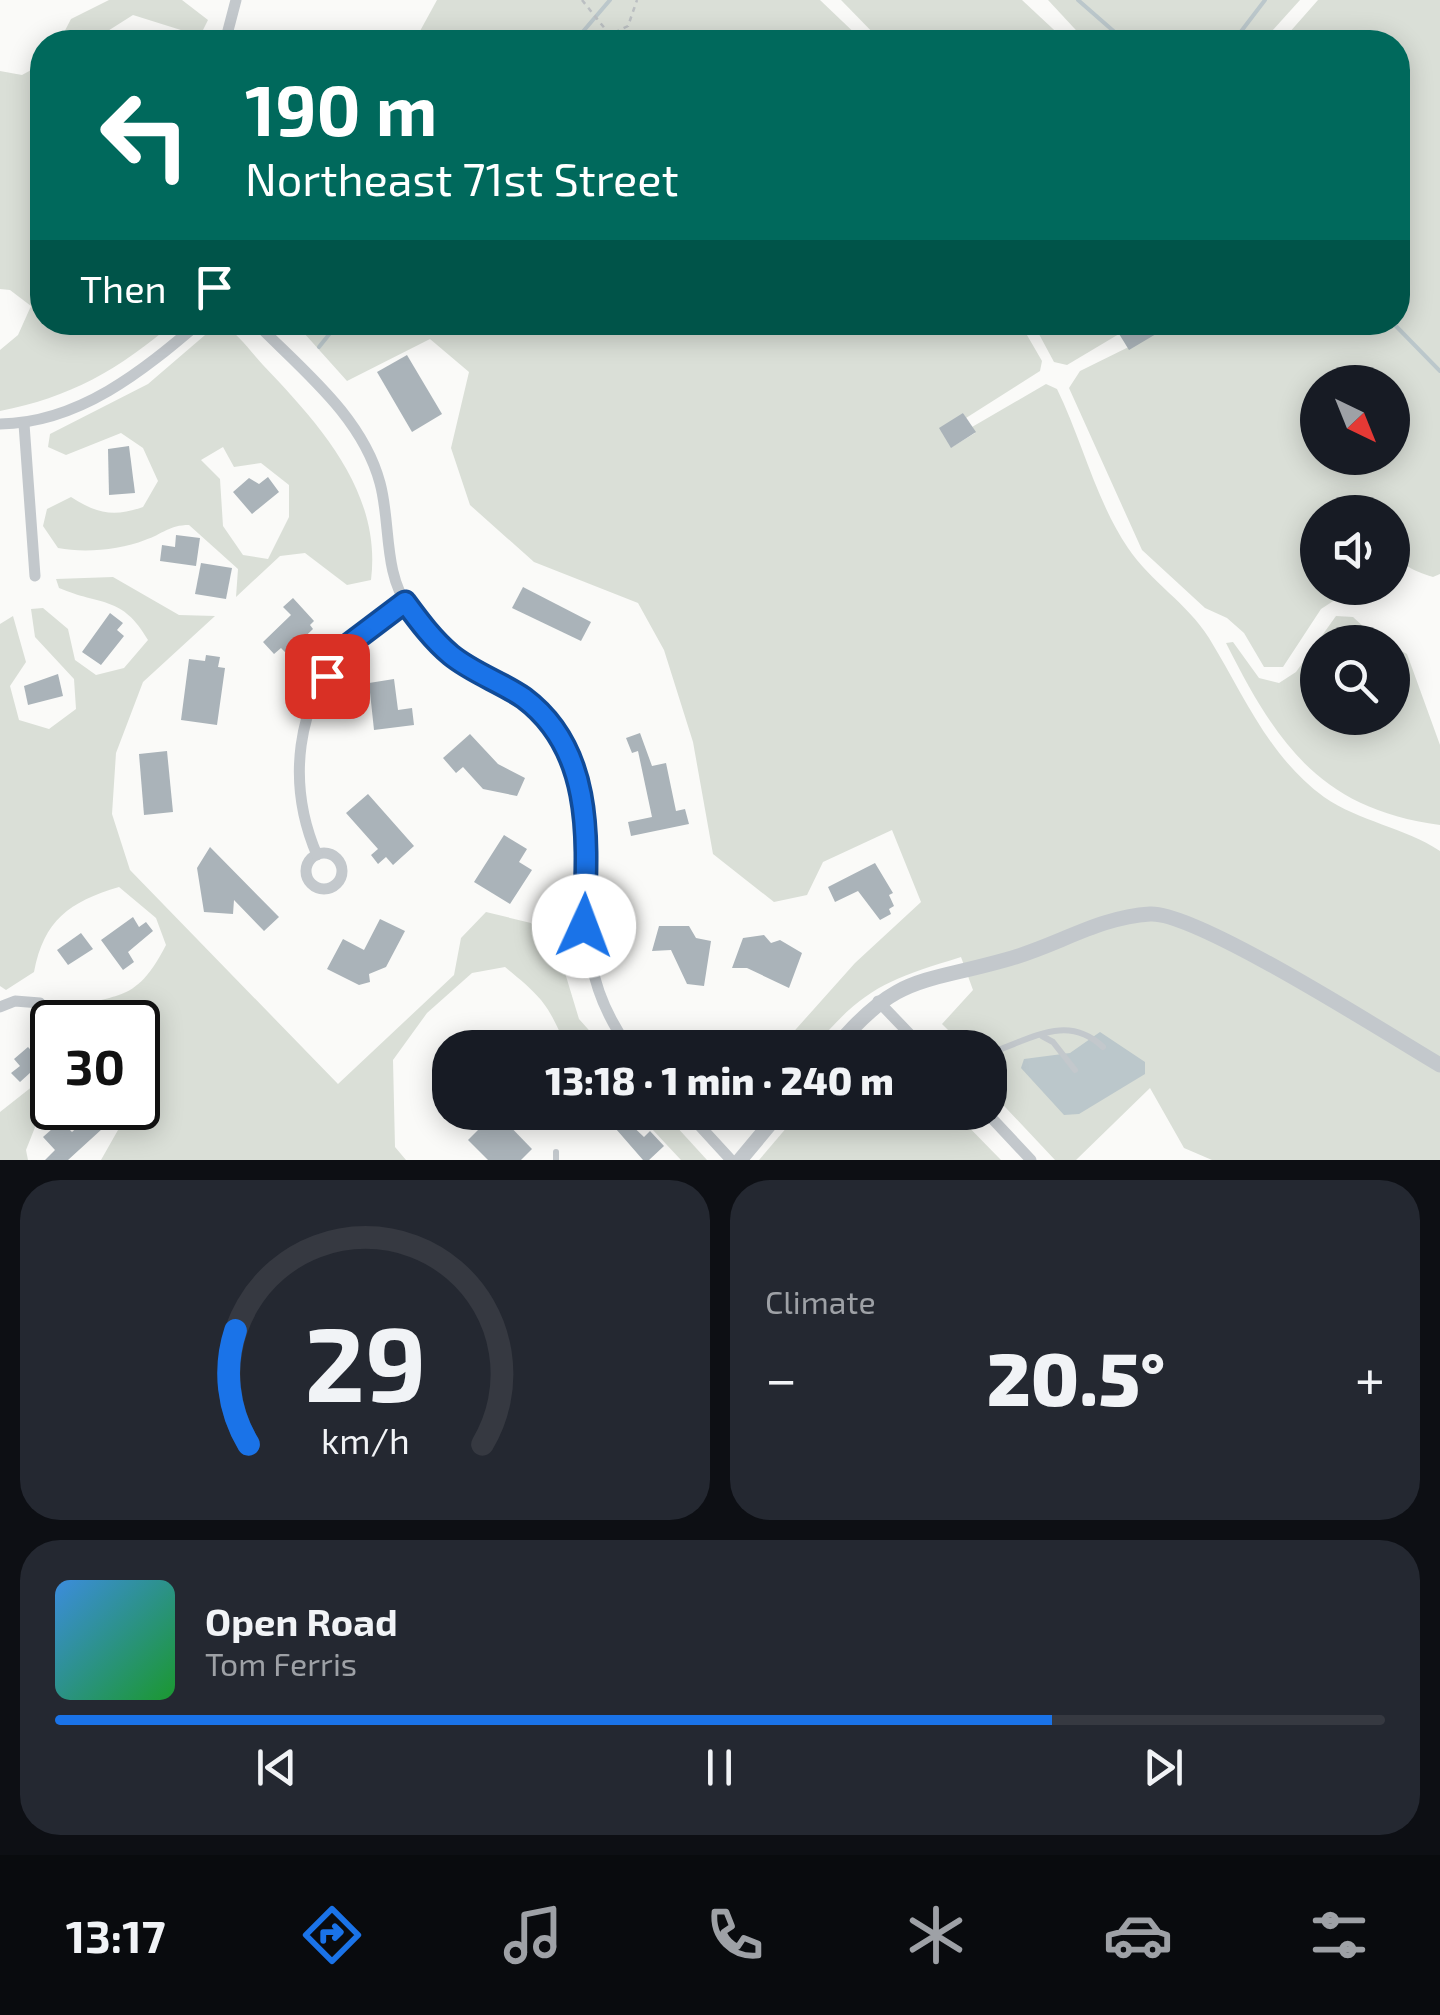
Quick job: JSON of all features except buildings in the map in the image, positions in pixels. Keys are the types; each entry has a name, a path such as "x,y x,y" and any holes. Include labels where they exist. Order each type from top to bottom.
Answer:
{"street":[{"path":"228,30 236,0"},
{"path":"0,424 24,424 66,412 114,388 183,335"},
{"path":"268,335 338,406 367,449 380,483 394,576 405,602 451,655 524,698 546,718 571,757 582,786 584,926 590,968 597,993 619,1030"},
{"path":"24,424 35,576"},
{"path":"317,855 296,791 307,720 327,676 348,645 405,602"},
{"path":"851,1030 878,1001 924,978 1002,962 1113,919 1154,914 1201,927 1440,1065"},
{"path":"0,1007 15,1000 30,1001"},
{"path":"878,1001 906,1030"},
{"path":"703,1130 730,1160"},
{"path":"740,1160 765,1130"},
{"path":"1003,1130 1031,1160"}],"lane":[{"path":"1007,1048 1071,1026 1088,1033 1104,1047"},
{"path":"1041,1036 1053,1042 1075,1070"}],"path":[{"path":"582,0 605,30"},
{"path":"621,30 628,26 637,0"}],"shaded area":[{"path":"109,0 182,0 208,20 203,30 181,30 133,15 109,30 65,30 71,19"},
{"path":"437,0 820,0 851,30 421,30"},
{"path":"841,0 1022,0 1054,30 870,30"},
{"path":"1048,0 1300,0 1273,30 1076,30"},
{"path":"1318,0 1440,0 1440,574 1433,577 1410,567 1410,495 1300,495 1300,605 1327,605 1311,625 1300,625 1300,641 1283,667 1264,667 1244,633 1227,618 1205,608 1142,550 1069,388 1080,371 1153,335 1410,335 1410,30 1292,30"},
{"path":"0,71 22,75 30,71 30,305 10,290 0,289"},
{"path":"30,308 30,335 158,335 113,368 71,390 0,411 0,350 18,335"},
{"path":"205,335 236,335 305,411 342,462 367,518 372,548 371,580 347,585 305,553 280,556 236,597 238,569 189,525 113,548 58,548 43,526 47,509 71,497 106,512 133,510 143,507 158,481 143,448 121,433 66,455 48,447 50,434 148,384","holes":["223,447 234,467 261,463 289,485 289,517 268,559 243,555 223,526 220,479 201,460"]},
{"path":"306,335 1027,335 1042,361 1040,371 966,418 963,413 952,447 975,433 972,427 1046,384 1057,389 1107,510 1128,548 1200,625 1287,763 1338,806 1440,851 1440,1160 1212,1160 1184,1148 1150,1088 1076,1160 1055,1160 1007,1109 1007,1030 948,1030 942,1024 973,990 961,957 879,988 829,1030 795,1030 855,963 921,902 892,830 823,862 807,895 774,902 713,854 693,742 664,650 638,603 534,562 470,505 451,448 469,372 430,339 347,381"},
{"path":"1039,335 1117,335 1067,365 1054,362"},
{"path":"113,577 179,615 215,616 143,682 116,753 112,814 130,870 338,1084 454,975 461,938 486,912 531,923 559,953 579,1019 589,1030 559,1030 541,1000 505,967 472,973 427,1013 393,1060 395,1147 406,1160 101,1160 118,1130 160,1130 160,1000 102,1000 128,991 153,968 166,945 156,918 119,887 86,899 52,926 34,972 6,990 0,986 0,624 13,616 26,662 10,686 19,720 49,729 76,709 74,679 35,637 31,609 43,608 68,629 75,660 96,675 124,668 148,640 129,615 110,604 59,588 56,579"},
{"path":"1336,616 1353,617 1362,625 1330,625"},
{"path":"1233,642 1259,678 1279,683 1300,666 1300,735 1410,735 1410,662 1440,745 1440,825 1398,817 1363,804 1307,766 1264,712 1226,643"},
{"path":"1100,1032 1145,1062 1145,1074 1079,1114 1064,1115 1021,1068 1024,1059 1070,1053"},
{"path":"30,1088 30,1130 34,1130 26,1150 28,1160 0,1160 0,1112"},
{"path":"653,1130 680,1130 707,1160 681,1160"},
{"path":"785,1130 972,1130 1001,1160 759,1160"}],"waterway":[{"path":"584,30 610,0"},
{"path":"1078,0 1112,30"},
{"path":"1242,30 1265,0"},
{"path":"319,347 329,335"},
{"path":"1405,335 1440,371"}],"route":[{"path":"327,676 348,645 405,602 451,655 524,698 546,718 571,757 582,786 584,926"}]}
